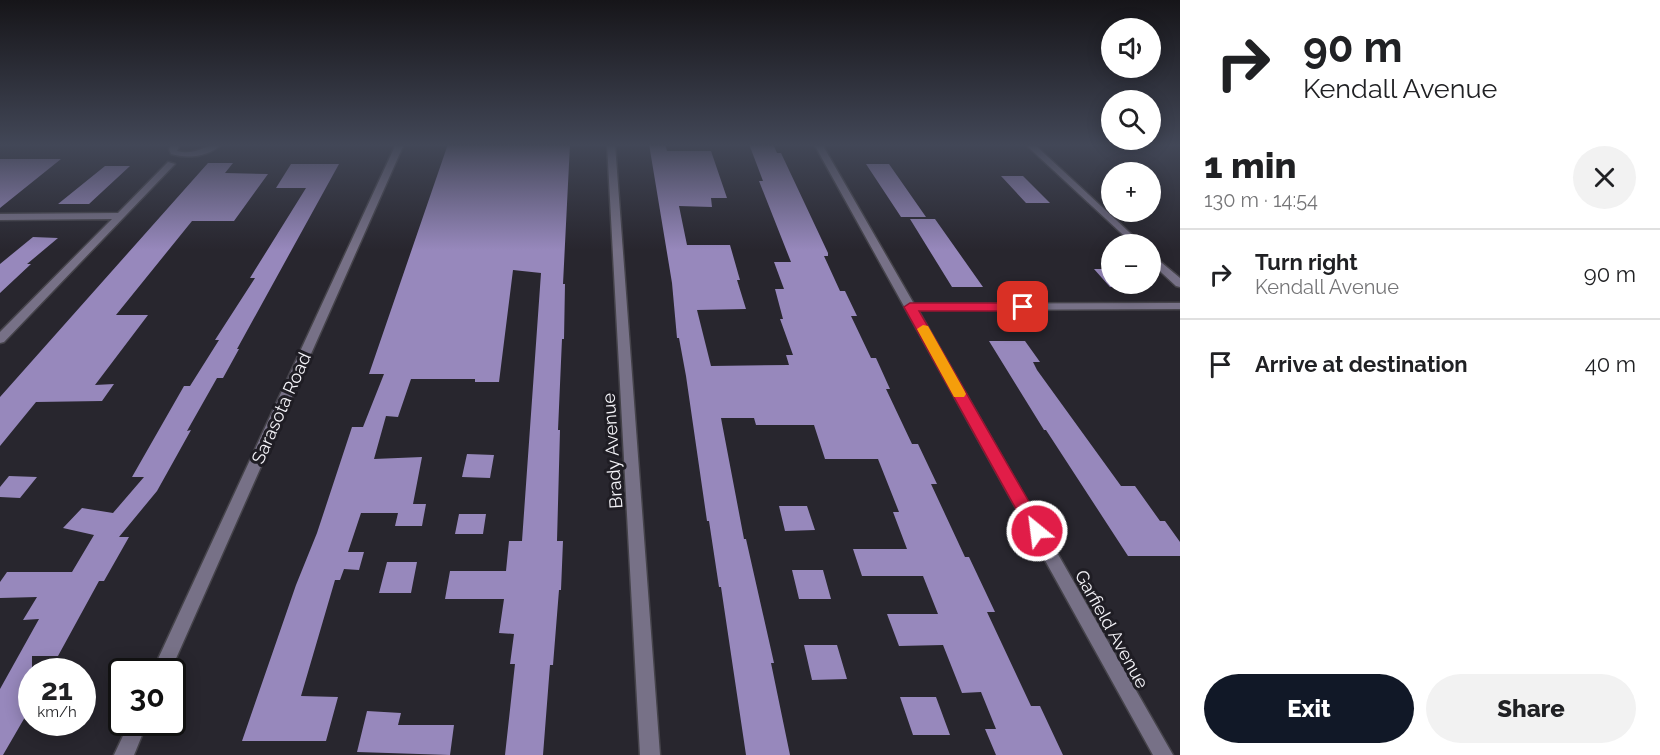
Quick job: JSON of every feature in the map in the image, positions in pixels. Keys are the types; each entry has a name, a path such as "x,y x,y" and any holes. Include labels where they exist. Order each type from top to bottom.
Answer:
{"street":[{"path":"0,339 156,179"},
{"name":"Sarasota Road","path":"167,658 384,179"},
{"name":"Brady Avenue","path":"613,179 650,755"},
{"name":"Garfield Avenue","path":"838,179 1163,755"},
{"path":"1067,179 1127,234"},
{"path":"0,217 120,216"},
{"path":"1161,266 1180,284"},
{"path":"910,307 1180,306"},
{"path":"124,755 132,736"}],"building":[{"path":"0,179 36,179 0,208"},
{"path":"89,179 116,179 89,204 58,204"},
{"path":"194,179 264,179 234,221 192,221 116,315 148,315 95,385 114,384 102,401 36,402 0,446 0,397"},
{"path":"281,179 331,179 223,378 217,378 187,431 191,430 157,491 119,537 129,537 104,581 99,581 58,656 18,658 18,729 3,755 0,755 0,689 39,619 23,620 37,597 0,598 0,582 7,572 72,572 94,535 63,528 82,508 113,513 144,477 132,477 184,386 190,386 219,340 215,340 255,278 250,278 306,188 276,188"},
{"path":"436,179 568,179 563,284 565,284 564,339 562,339 558,430 560,430 557,541 563,541 561,590 559,590 553,665 550,665 543,755 505,755 515,664 510,664 514,634 499,633 504,599 445,599 450,571 506,571 509,541 522,541 541,273 513,270 499,382 475,382 475,379 411,379 398,417 386,416 374,459 422,457 413,504 426,504 422,526 395,526 398,513 361,513 348,552 364,552 359,570 344,569 340,580 335,580 301,696 338,697 326,741 242,741 296,585 317,533 352,427 363,427 384,374 369,374"},
{"path":"655,179 721,179 727,198 711,198 712,207 679,206 687,245 730,245 746,309 697,310 711,366 789,365 786,355 793,355 780,319 783,319 775,289 784,289 774,262 791,262 759,181 793,179 828,253 828,256 824,256 840,291 845,291 857,316 851,316 871,358 876,358 890,389 886,389 912,444 918,444 937,484 931,484 965,557 969,557 995,612 987,612 1031,706 1040,706 1063,755 996,755 985,729 996,729 981,692 962,693 943,645 899,646 887,614 938,614 923,576 862,576 853,549 907,549 893,512 899,512 878,459 825,459 814,425 756,425 754,418 721,418 744,539 746,539 774,663 771,663 790,755 746,755 721,587 719,587 709,521 707,521 686,376 679,338 677,338 672,283"},
{"path":"876,179 900,179 926,217 901,217"},
{"path":"1004,179 1026,179 1050,203 1026,203"},
{"path":"910,219 935,219 983,287 952,287"},
{"path":"33,237 58,238 27,264 31,264 0,293 0,264"},
{"path":"1094,269 1101,269 1101,277"},
{"path":"989,341 1025,341 1040,362 1033,362 1037,370 1121,486 1135,486 1160,521 1165,521 1180,542 1180,556 1128,556 1044,430"},
{"path":"467,454 494,455 490,478 462,477"},
{"path":"9,476 37,477 20,498 0,497 0,487"},
{"path":"779,506 807,506 815,530 785,531"},
{"path":"459,514 486,514 483,534 455,534"},
{"path":"387,562 417,562 411,593 379,593"},
{"path":"792,570 823,570 831,599 799,599"},
{"path":"804,645 837,645 847,679 812,680"},
{"path":"900,697 936,697 950,735 913,735"},
{"path":"367,711 401,713 398,725 454,725 450,755 357,752"}],"slow traffic":[{"path":"923,329 959,394"}],"route":[{"path":"1023,307 910,307 1037,531"}]}
